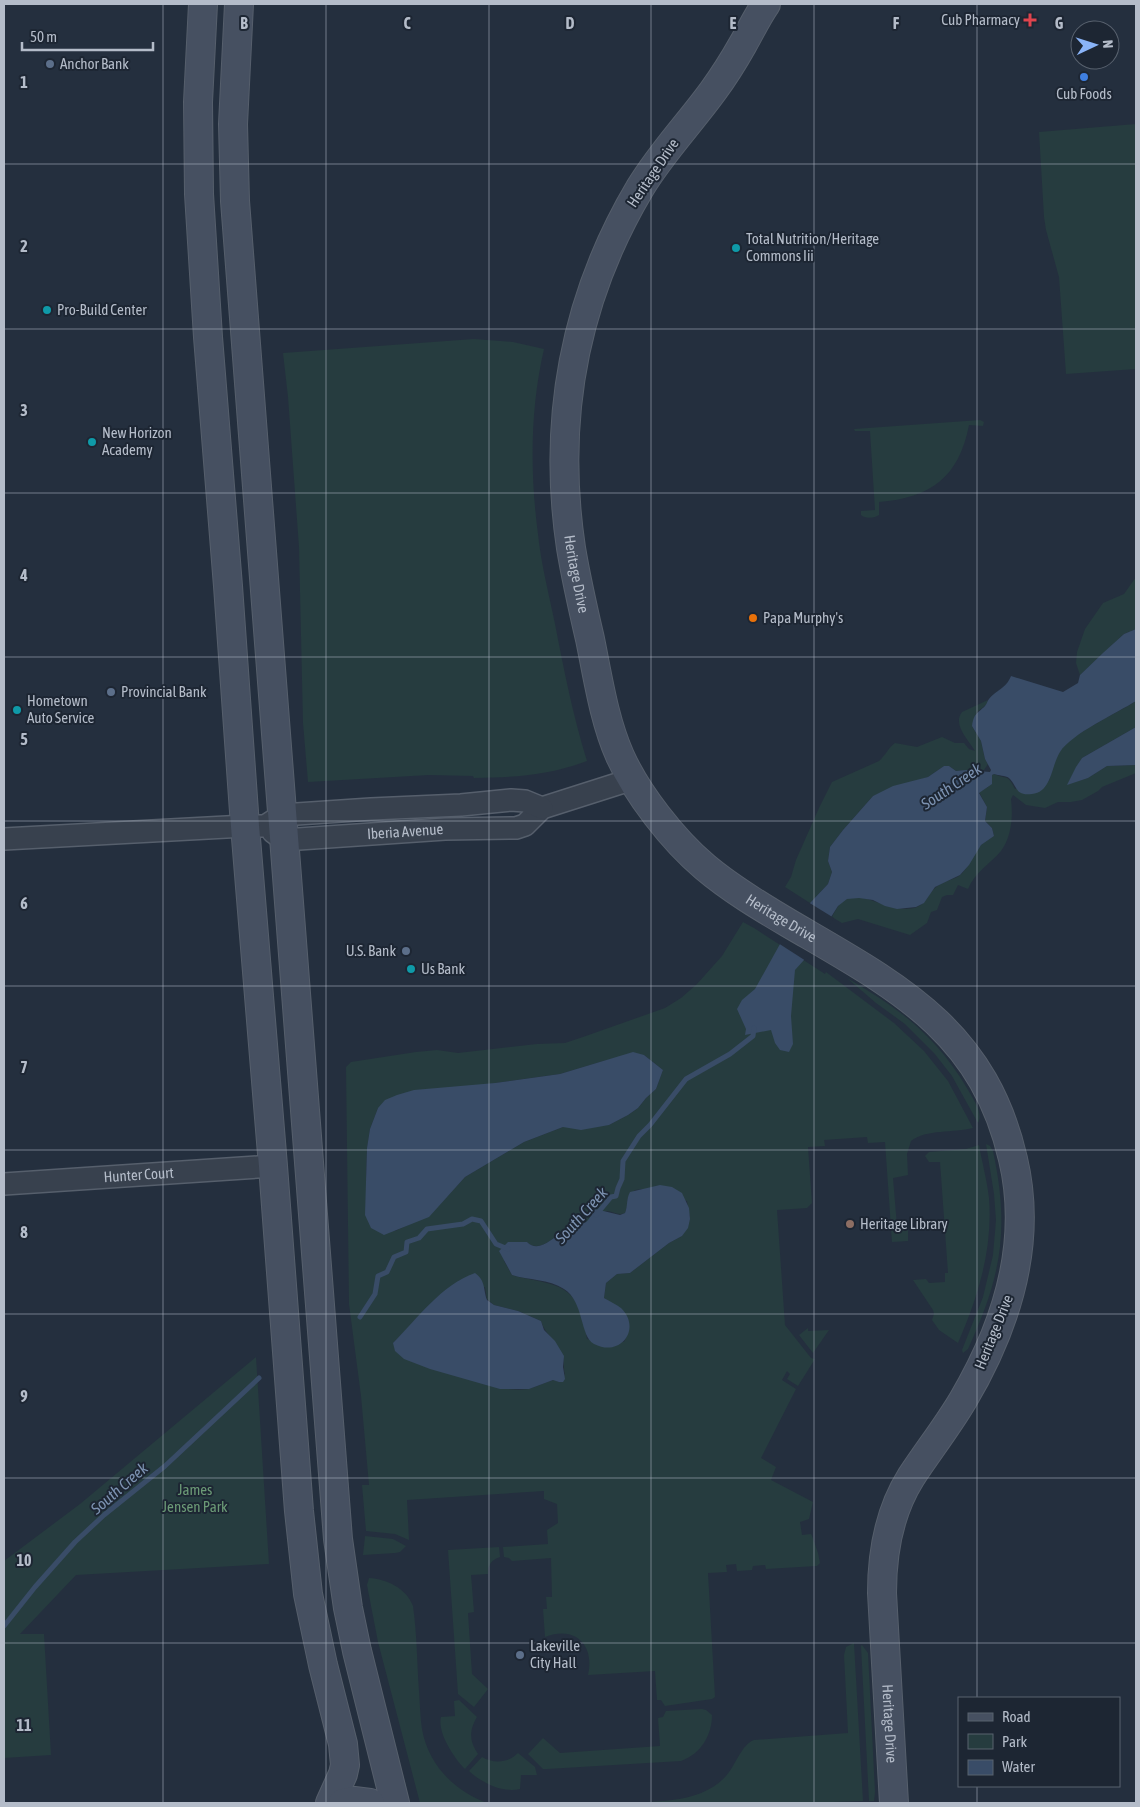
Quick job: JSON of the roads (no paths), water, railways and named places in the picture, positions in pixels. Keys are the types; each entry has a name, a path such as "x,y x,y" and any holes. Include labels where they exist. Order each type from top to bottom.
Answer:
{"main road":[{"path":"203,4 198,102 199,194 208,338 227,576 269,827 273,1166 304,1565 322,1665 343,1744 343,1774 330,1803"},
{"path":"239,4 233,124 235,201 269,827 338,1539 348,1608 357,1651 395,1803"},
{"name":"Heritage Drive","path":"758,9 746,39 724,76 652,170 621,223 604,260 584,317 569,384 564,459 566,502 572,551 608,722 620,756 657,815 692,855 716,876 773,914 874,973 922,1008 952,1038 971,1062 990,1095 1003,1126 1014,1162 1019,1199 1020,1238 1005,1310 997,1333 963,1400 909,1480 890,1524 886,1541 882,1567 882,1593 894,1803"},
{"path":"343,1803 354,1801 370,1803"}],"street":[{"name":"Iberia Avenue","path":"4,839 269,827 516,828 525,825 542,808 633,779"},
{"name":"Iberia Avenue","path":"269,827 371,809 462,805 511,800 525,801 542,808"},
{"name":"Hunter Court","path":"4,1184 273,1166"}],"water":[{"path":"1136,629 1136,701 1095,724 1066,745 1057,758 1047,784 1039,792 1022,794 1006,776 992,775 992,784 979,793 987,807 985,821 992,828 994,836 981,845 969,865 960,875 935,887 924,903 916,907 897,909 873,900 859,898 847,899 838,906 804,960 795,970 791,1016 793,1044 789,1052 780,1050 775,1043 771,1030 745,1035 746,1029 737,1009 742,1000 755,989 780,944 810,903 828,884 832,872 828,861 830,847 873,796 893,786 928,777 944,766 949,766 956,771 990,772 991,770 985,759 981,741 972,726 976,714 992,696 1004,687 1011,676 1063,692 1078,683 1080,675 1124,634"},
{"path":"1136,727 1136,765 1107,766 1088,778 1067,785 1082,758"},
{"path":"633,1052 644,1055 663,1070 656,1089 638,1108 628,1115 609,1125 581,1130 563,1127 524,1142 465,1177 429,1217 384,1235 371,1228 365,1215 367,1148 370,1129 378,1108 385,1100 414,1090 495,1083 560,1074"},
{"path":"660,1185 672,1187 682,1193 689,1208 690,1219 688,1228 682,1236 669,1243 630,1273 617,1274 606,1283 604,1298 621,1308 627,1316 629,1324 629,1332 626,1339 613,1347 594,1344 590,1340 586,1334 575,1302 564,1289 545,1281 512,1275 499,1251 508,1242 527,1242 536,1246 546,1243 566,1230 586,1222 595,1209 620,1215 625,1213 630,1192"},
{"path":"475,1273 483,1282 487,1300 494,1305 518,1311 541,1321 544,1330 555,1341 564,1356 565,1379 563,1382 553,1380 529,1389 500,1389 430,1369 404,1359 395,1351 393,1343 431,1303 451,1285"}],"waterway":[{"name":"South Creek","path":"596,1215 611,1197 616,1196 622,1179 623,1161 639,1136 686,1079 730,1054 753,1036 754,1028"},
{"name":"South Creek","path":"360,1317 375,1294 378,1276 387,1272 394,1257 406,1252 407,1242 419,1238 427,1229 463,1224 472,1219 481,1221 496,1244 508,1249"},
{"name":"South Creek","path":"4,1626 35,1587 75,1542 104,1515 165,1466 259,1378"}],"place":[{"name":"Cub Pharmacy","path":"1030,20"},
{"name":"Anchor Bank","path":"50,64"},
{"name":"Cub Foods","path":"1084,77"},
{"name":"Total Nutrition/Heritage Commons Iii","path":"736,248"},
{"name":"Pro-Build Center","path":"47,310"},
{"name":"New Horizon Academy","path":"92,442"},
{"name":"Papa Murphy's","path":"753,618"},
{"name":"Provincial Bank","path":"111,692"},
{"name":"Hometown Auto Service","path":"17,710"},
{"name":"U.S. Bank","path":"406,951"},
{"name":"Us Bank","path":"411,969"},
{"name":"Heritage Library","path":"850,1224"},
{"name":"Lakeville City Hall","path":"520,1655"}],"park label":[{"name":"James Jensen Park","path":"195,1498"}]}
